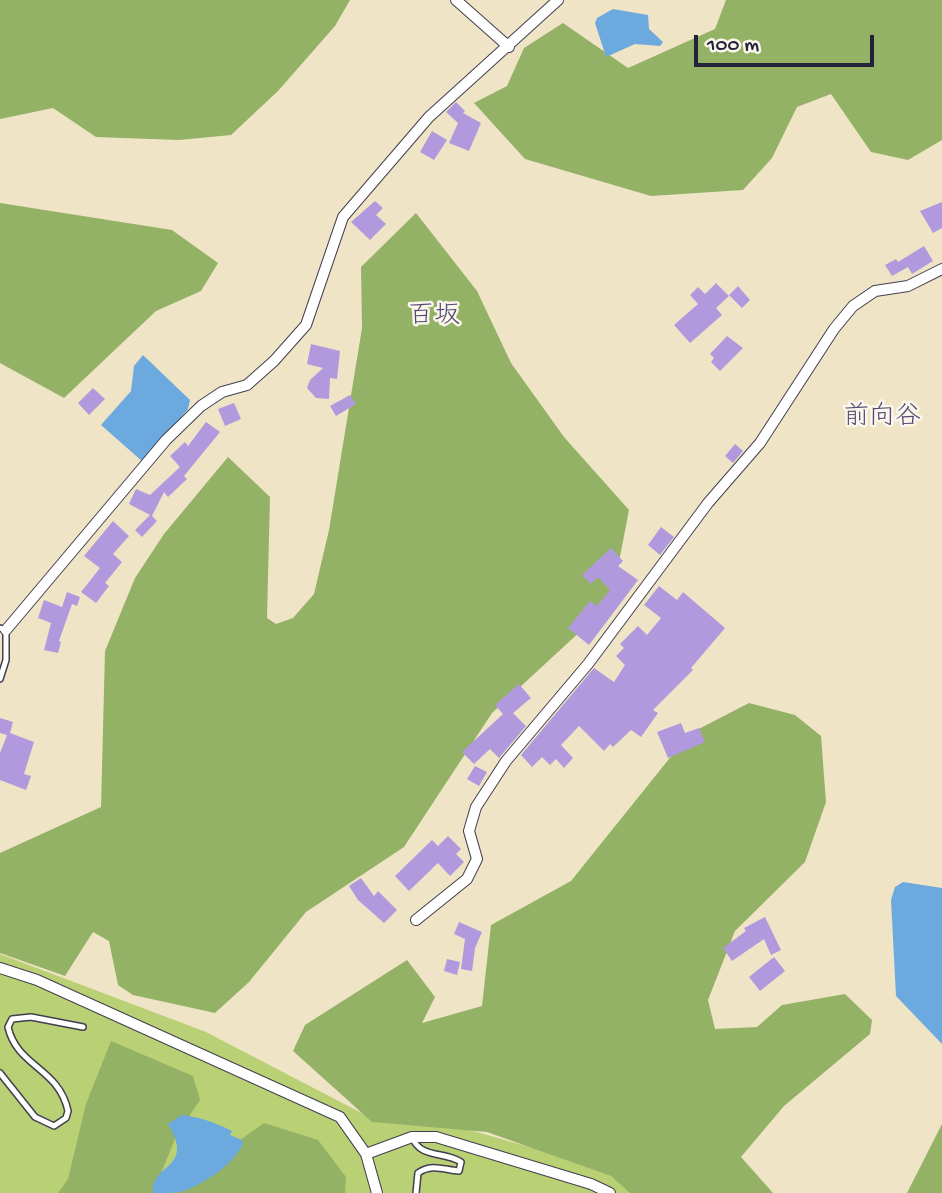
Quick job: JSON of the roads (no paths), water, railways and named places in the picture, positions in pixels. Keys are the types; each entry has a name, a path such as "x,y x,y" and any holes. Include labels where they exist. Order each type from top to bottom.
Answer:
{"street":[{"path":"456,0 509,47"},
{"path":"3,629 166,440 201,406 222,393 247,385 274,361 306,325 343,217 429,117 558,0"},
{"path":"416,920 467,878 477,859 469,831 476,807 506,761 588,664 708,503 761,443 834,329 853,306 875,291 908,286 942,269"},
{"path":"0,968 37,980 340,1117 366,1154 377,1193"},
{"path":"366,1154 412,1137 436,1137 591,1184 610,1193"}],"lane":[{"path":"0,679 6,660 3,629"},
{"path":"0,1073 35,1116 54,1126 61,1124 68,1111 61,1090 50,1075 20,1053 8,1027 12,1019 31,1017 83,1027"},
{"path":"412,1137 412,1140 428,1153 455,1158 461,1162 462,1167 459,1171 437,1167 422,1170 418,1173 416,1193"}],"water":[{"path":"613,9 648,15 649,29 663,42 660,46 635,44 606,57 595,23 597,18"},
{"path":"143,355 190,400 188,409 143,462 101,425 131,391 134,366"},
{"path":"903,882 942,888 942,1044 896,996 891,900 895,887"},
{"path":"182,1115 226,1128 232,1131 230,1135 242,1140 243,1144 225,1167 199,1184 181,1192 153,1193 154,1183 175,1158 177,1150 168,1124"}],"district":[{"name":"百坂","path":"434,318"},
{"name":"前向谷","path":"882,419"}]}
